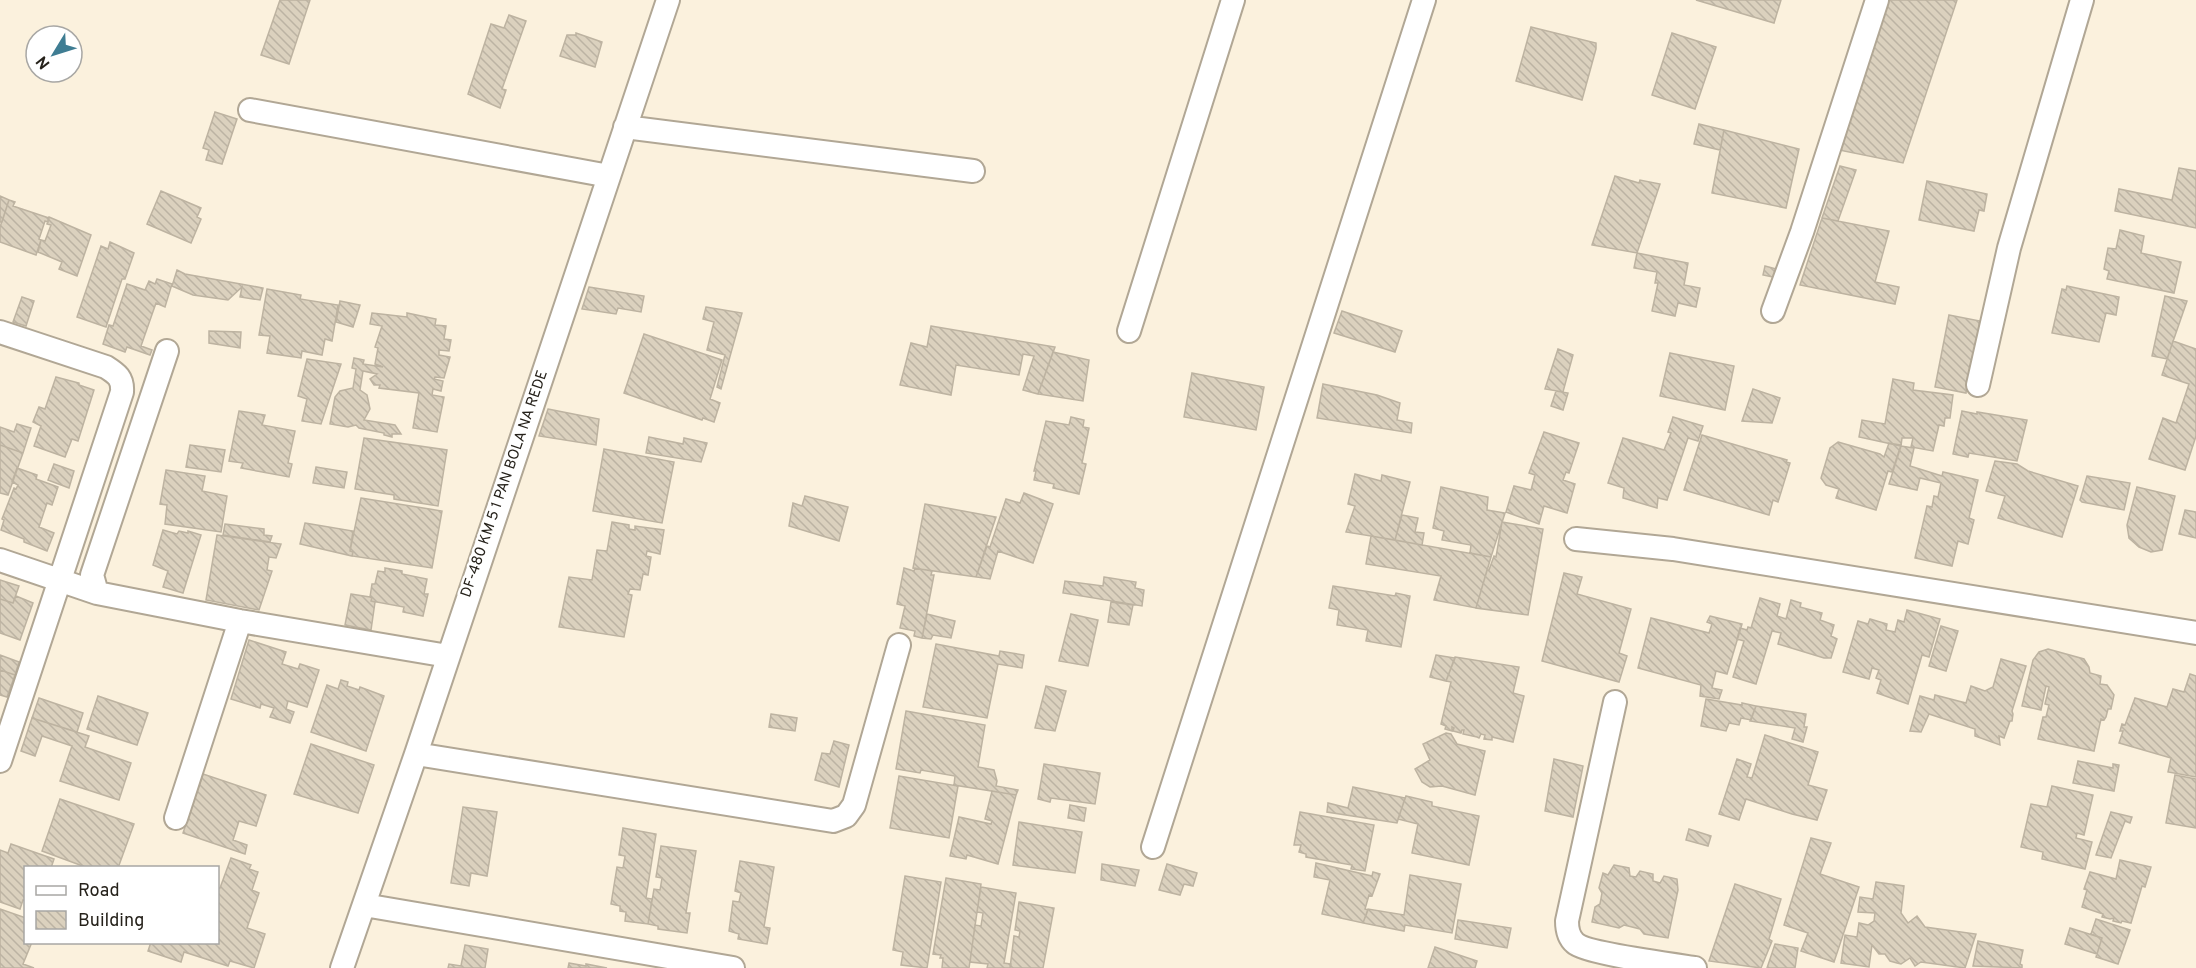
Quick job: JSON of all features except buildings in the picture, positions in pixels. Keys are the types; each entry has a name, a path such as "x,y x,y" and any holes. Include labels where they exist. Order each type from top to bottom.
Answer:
{"street":[{"name":"DF-480 KM 5 1 PAN BOLA NA REDE","path":"342,968 416,754 668,0"},
{"path":"1129,331 1233,0"},
{"path":"1153,847 1424,0"},
{"path":"1773,311 1802,232 1878,0"},
{"path":"1978,386 2009,248 2082,0"},
{"path":"250,110 609,176"},
{"path":"625,127 973,171"},
{"path":"0,332 106,367 120,376 123,383 122,392 0,761"},
{"path":"97,593 92,575 166,351"},
{"path":"1576,539 1672,549 2196,633"},
{"path":"0,560 59,582 97,593 240,621 448,656"},
{"path":"176,818 240,621"},
{"path":"416,754 833,821 846,816 854,806 899,645"},
{"path":"1615,702 1567,921 1568,933 1575,944 1593,950 1695,968"},
{"path":"364,905 733,968"}]}
